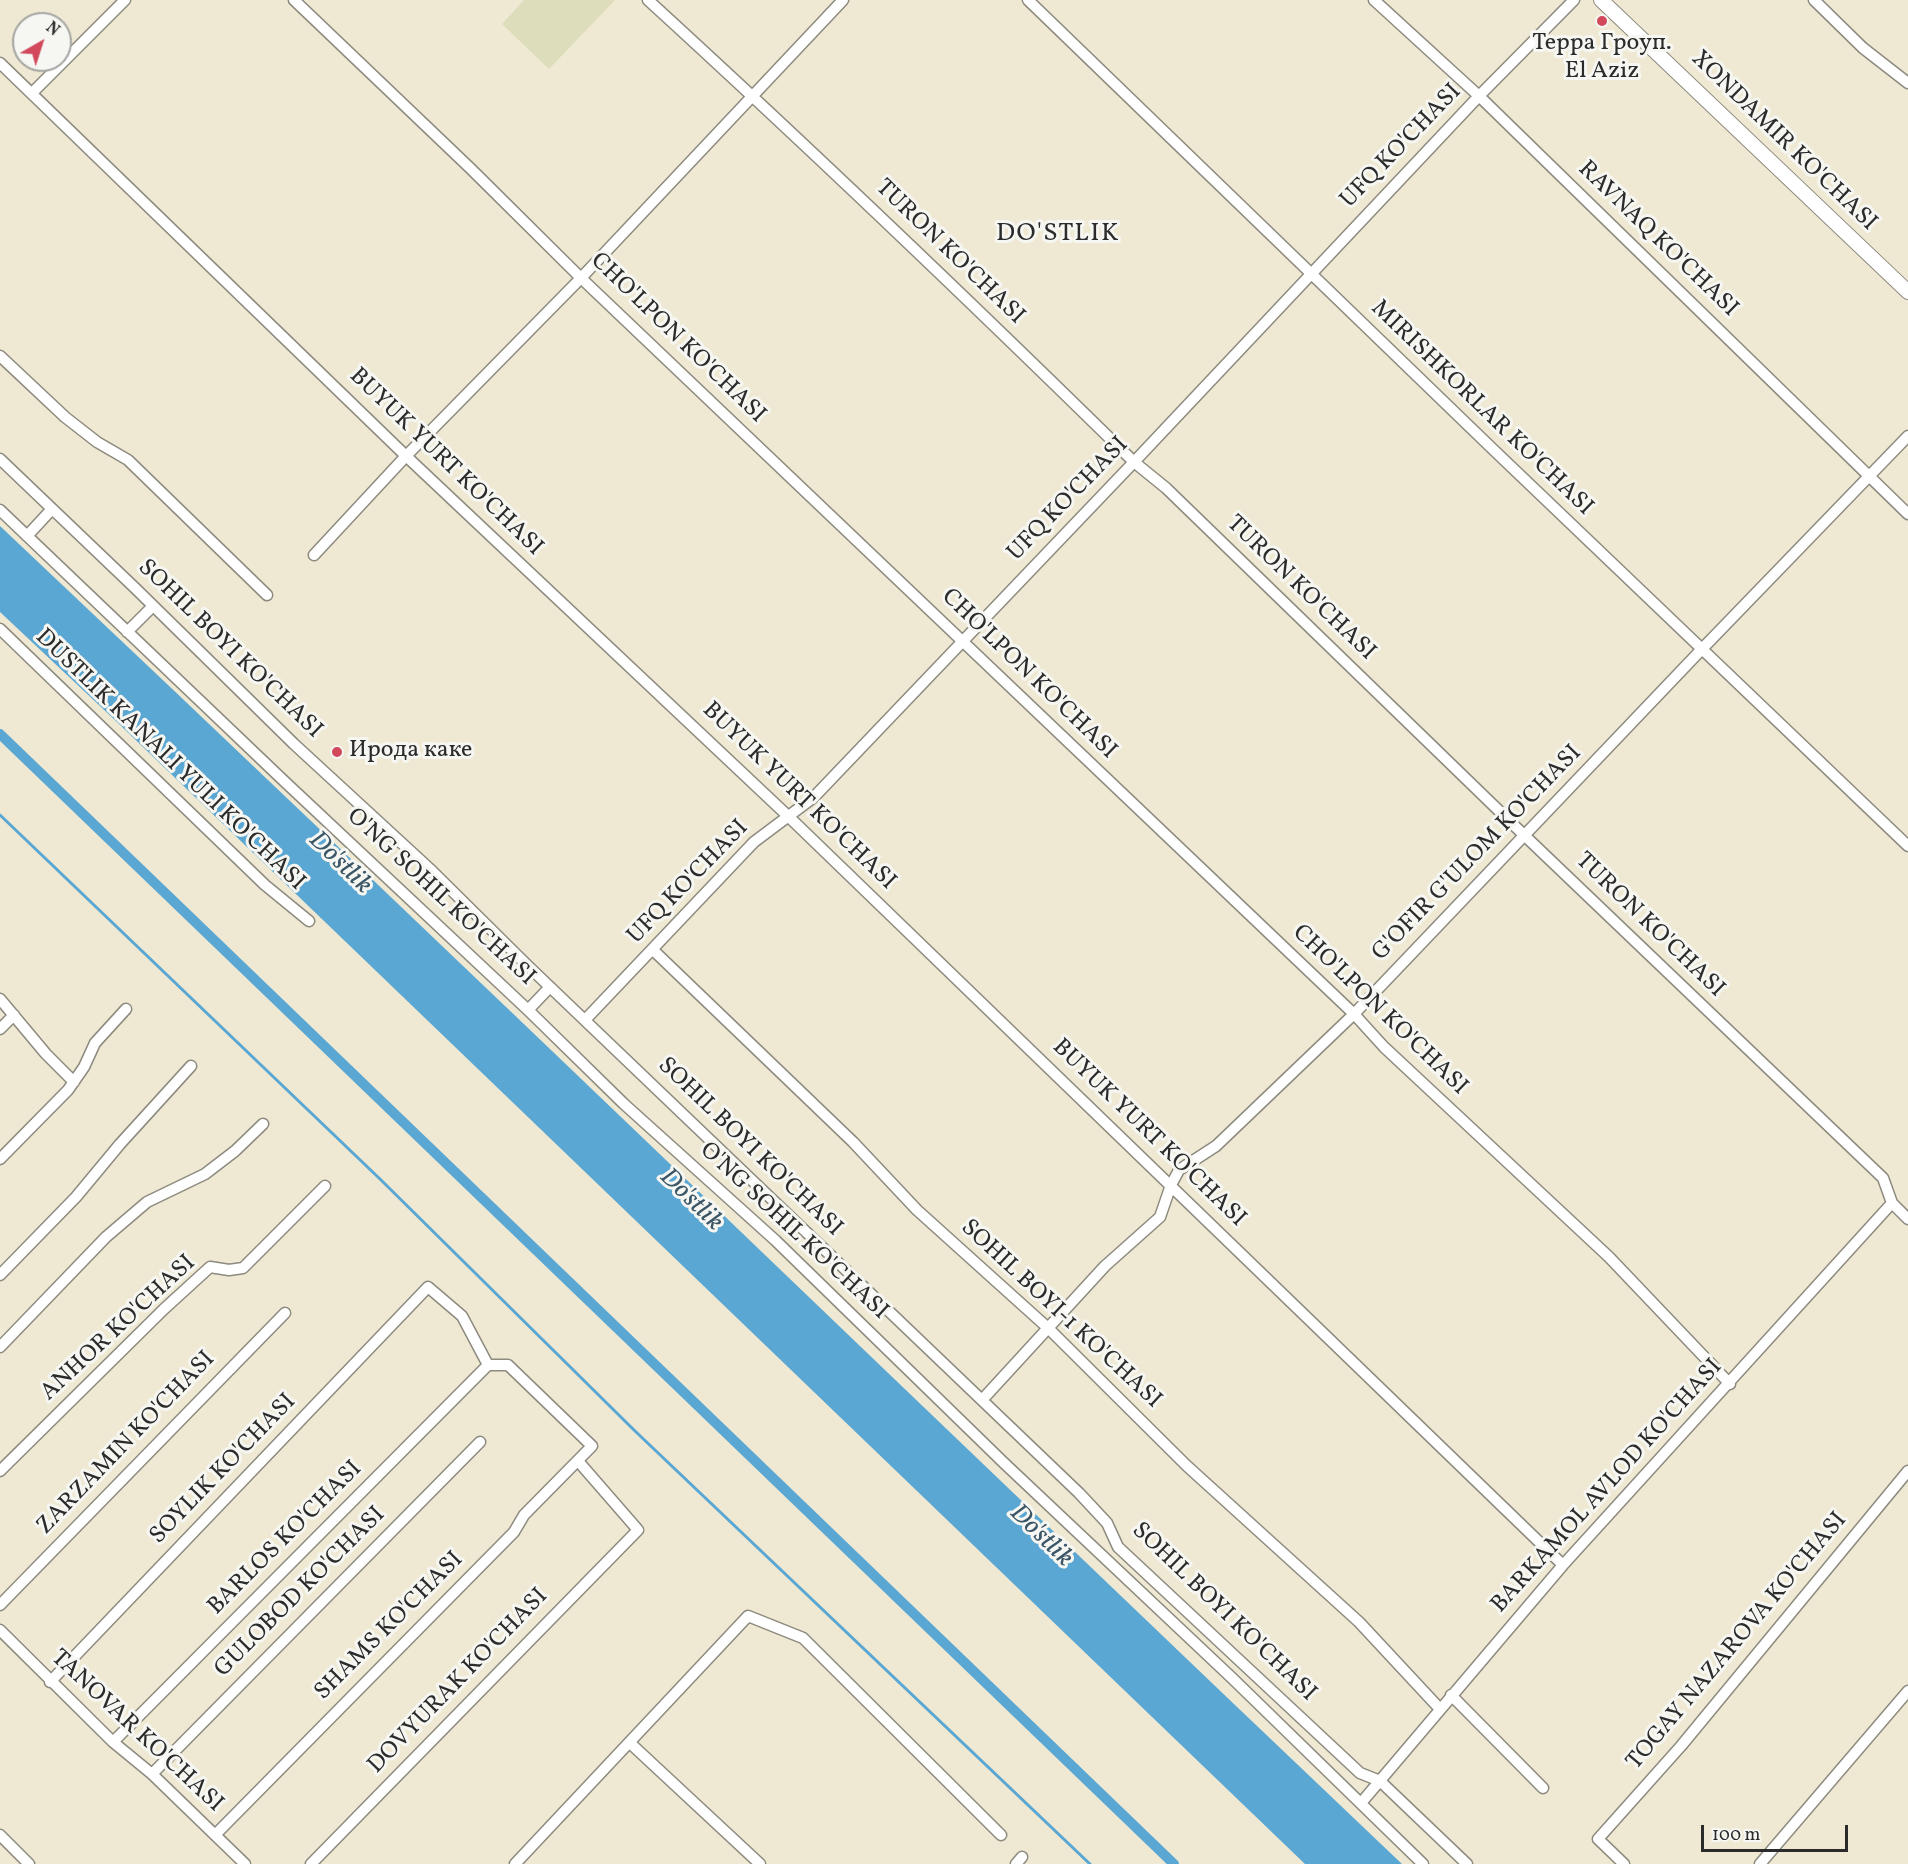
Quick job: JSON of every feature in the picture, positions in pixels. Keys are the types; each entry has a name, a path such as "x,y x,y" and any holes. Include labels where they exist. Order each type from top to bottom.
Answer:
{"main road":[{"name":"XONDAMIR KO'CHASI","path":"1601,0 1908,292"}],"street":[{"path":"32,93 125,0"},
{"name":"CHO'LPON KO'CHASI","path":"294,0 581,278 1354,1014 1384,1047 1609,1257 1730,1384"},
{"name":"TURON KO'CHASI","path":"648,0 939,271 1134,462 1166,488 1525,836 1883,1178 1892,1203 1908,1219"},
{"path":"314,555 406,456 581,278 843,0"},
{"name":"MIRISHKORLAR KO'CHASI","path":"1028,0 1701,650 1908,846"},
{"name":"RAVNAQ KO'CHASI","path":"1374,0 1479,96 1908,514"},
{"name":"UFQ KO'CHASI","path":"585,1020 754,842 814,797 1479,96 1574,0"},
{"path":"1814,0 1863,48 1908,83"},
{"name":"BUYUK YURT KO'CHASI","path":"0,63 406,456 789,816 1563,1565"},
{"path":"0,356 65,417 97,442 128,460 267,595"},
{"name":"G'OFIR G'ULOM KO'CHASI","path":"982,1400 1105,1266 1160,1217 1179,1170 1216,1146 1354,1014 1908,436"},
{"name":"SOHIL BOYI KO'CHASI","path":"0,459 294,744 432,871 550,987 1079,1493 1107,1524 1118,1547 1360,1773 1380,1781 1467,1864"},
{"path":"27,536 52,509"},
{"name":"O'NG SOHIL KO'CHASI","path":"0,510 528,1010 624,1104 775,1240 1423,1864"},
{"path":"127,632 153,606"},
{"name":"DUSTLIK KANALI YULI KO'CHASI","path":"0,629 265,885 309,921"},
{"name":"SOHIL BOYI-1 KO'CHASI","path":"653,950 853,1142 917,1210 1048,1328 1187,1466 1359,1622 1440,1709"},
{"path":"528,1010 550,987"},
{"path":"0,999 46,1054 74,1082"},
{"path":"0,1159 74,1082 95,1043 126,1009"},
{"path":"0,1029 14,1015"},
{"path":"0,1275 76,1197 120,1144 191,1066"},
{"path":"0,1347 106,1237 147,1202 205,1174 235,1151 263,1124"},
{"name":"ANHOR KO'CHASI","path":"0,1472 164,1309 210,1267 229,1270 243,1268 325,1186"},
{"name":"BARKAMOL AVLOD KO'CHASI","path":"1361,1803 1563,1565 1730,1384 1892,1203"},
{"name":"SOYLIK KO'CHASI","path":"50,1682 428,1287 462,1317 488,1365"},
{"name":"ZARZAMIN KO'CHASI","path":"0,1605 285,1313"},
{"name":"SHAMS KO'CHASI","path":"214,1835 514,1532 524,1515 592,1446 508,1365 488,1365"},
{"name":"BARLOS KO'CHASI","path":"113,1742 488,1365"},
{"name":"GULOBOD KO'CHASI","path":"152,1774 480,1442"},
{"name":"DOVYURAK KO'CHASI","path":"311,1864 638,1530 578,1461"},
{"name":"TOGAY NAZAROVA KO'CHASI","path":"1624,1864 1598,1839 1681,1746 1908,1471"},
{"path":"515,1864 748,1616 803,1638 1001,1835"},
{"name":"TANOVAR KO'CHASI","path":"0,1630 50,1682 113,1742 152,1774 244,1864"},
{"path":"1760,1864 1908,1691"},
{"path":"1451,1695 1543,1788"},
{"path":"630,1743 760,1864"},
{"path":"0,1835 29,1864"}],"shaded area":[{"path":"524,0 615,0 549,69 502,24"}],"water":[{"name":"Do'stlik","path":"0,526 352,859 1402,1864 1305,1864 0,612"}],"waterway":[{"path":"0,734 1174,1864"},
{"path":"0,815 380,1179 635,1431 1090,1864"}],"place":[{"name":"Терра Гроуп. El Aziz","path":"1602,21"},
{"name":"Ирода каке","path":"337,752"}],"district":[{"name":"DO'STLIK","path":"1058,235"}]}
